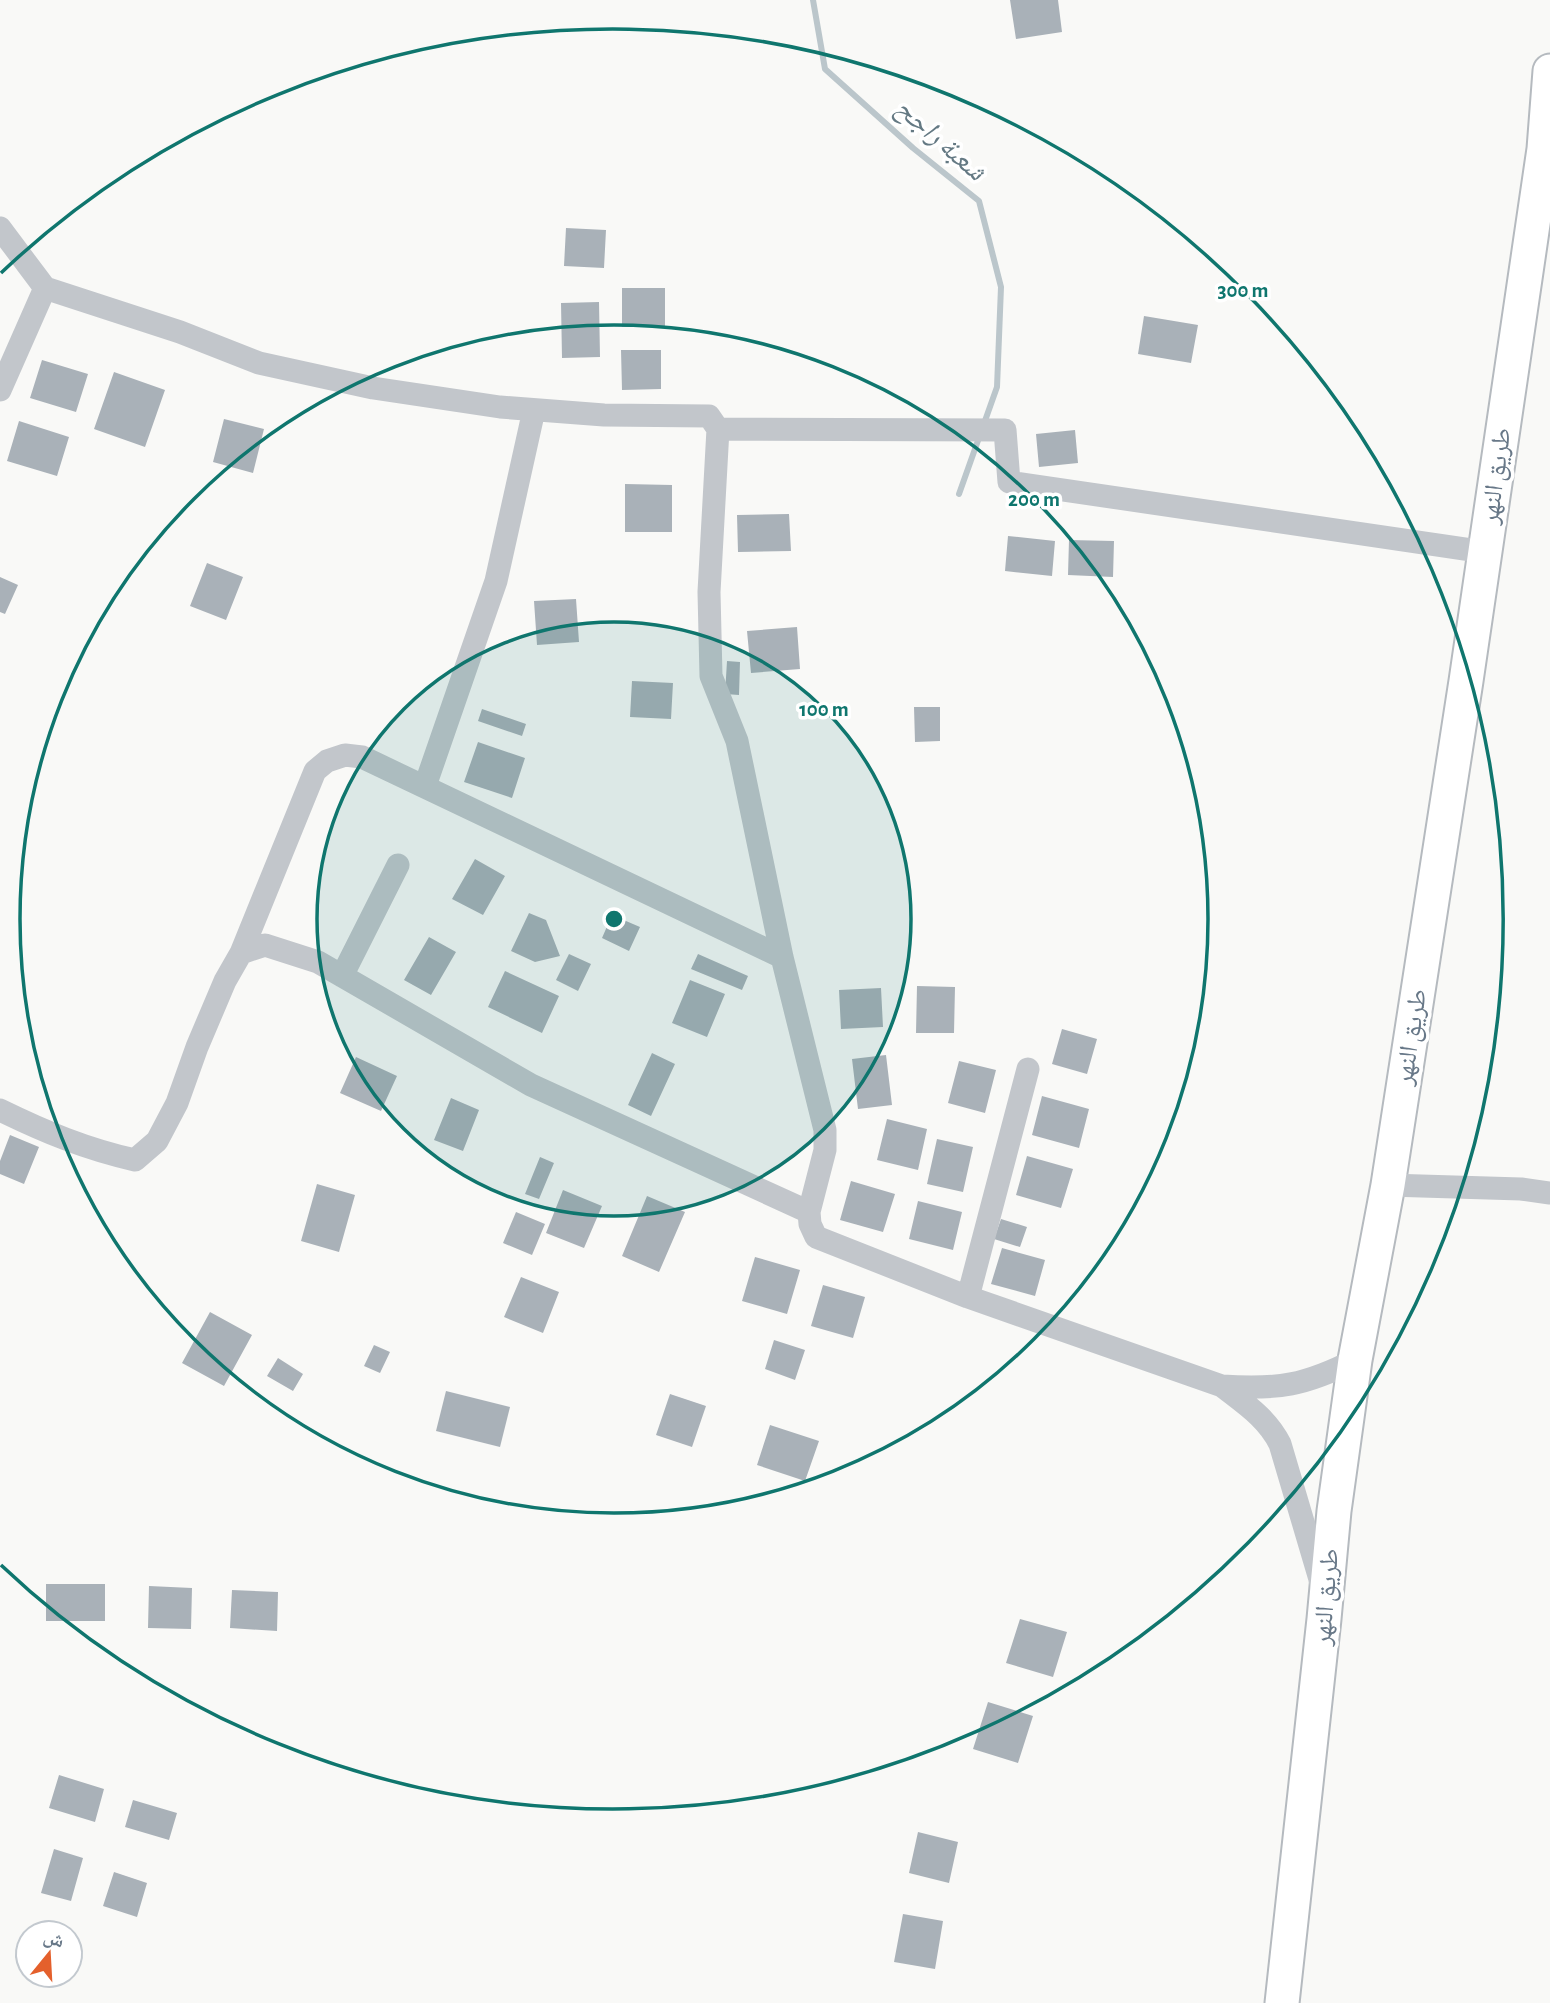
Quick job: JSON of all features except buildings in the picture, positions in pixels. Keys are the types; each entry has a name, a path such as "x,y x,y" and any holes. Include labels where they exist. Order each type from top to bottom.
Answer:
{"main road":[{"name":"طريق النهر","path":"1282,2003 1334,1511 1355,1360 1388,1185 1547,151 1550,71"}],"street":[{"path":"0,228 45,288 180,332 259,363 373,388 500,407 604,415 709,416 718,429 709,592 711,676 737,741 782,957 825,1130 825,1150 809,1212 810,1224 816,1237 968,1297 1222,1387 1260,1389 1292,1384 1321,1377 1355,1360"},
{"path":"0,390 45,288"},
{"path":"425,786 496,581 532,419"},
{"path":"718,429 1005,429 1009,482 1485,552"},
{"path":"0,1110 95,1151 135,1160 156,1141 177,1103 221,991 242,953 315,771 327,761 345,755 362,758 425,786 782,957"},
{"path":"342,976 398,865"},
{"path":"242,953 265,945 318,962 531,1085 809,1212"},
{"path":"968,1297 1028,1069"},
{"path":"1388,1185 1521,1189 1550,1193"},
{"path":"1222,1387 1272,1427 1280,1444 1326,1601"}],"waterway":[{"name":"شعبة راجح","path":"813,0 825,69 913,148 979,201 1001,287 997,387 959,494"}]}
